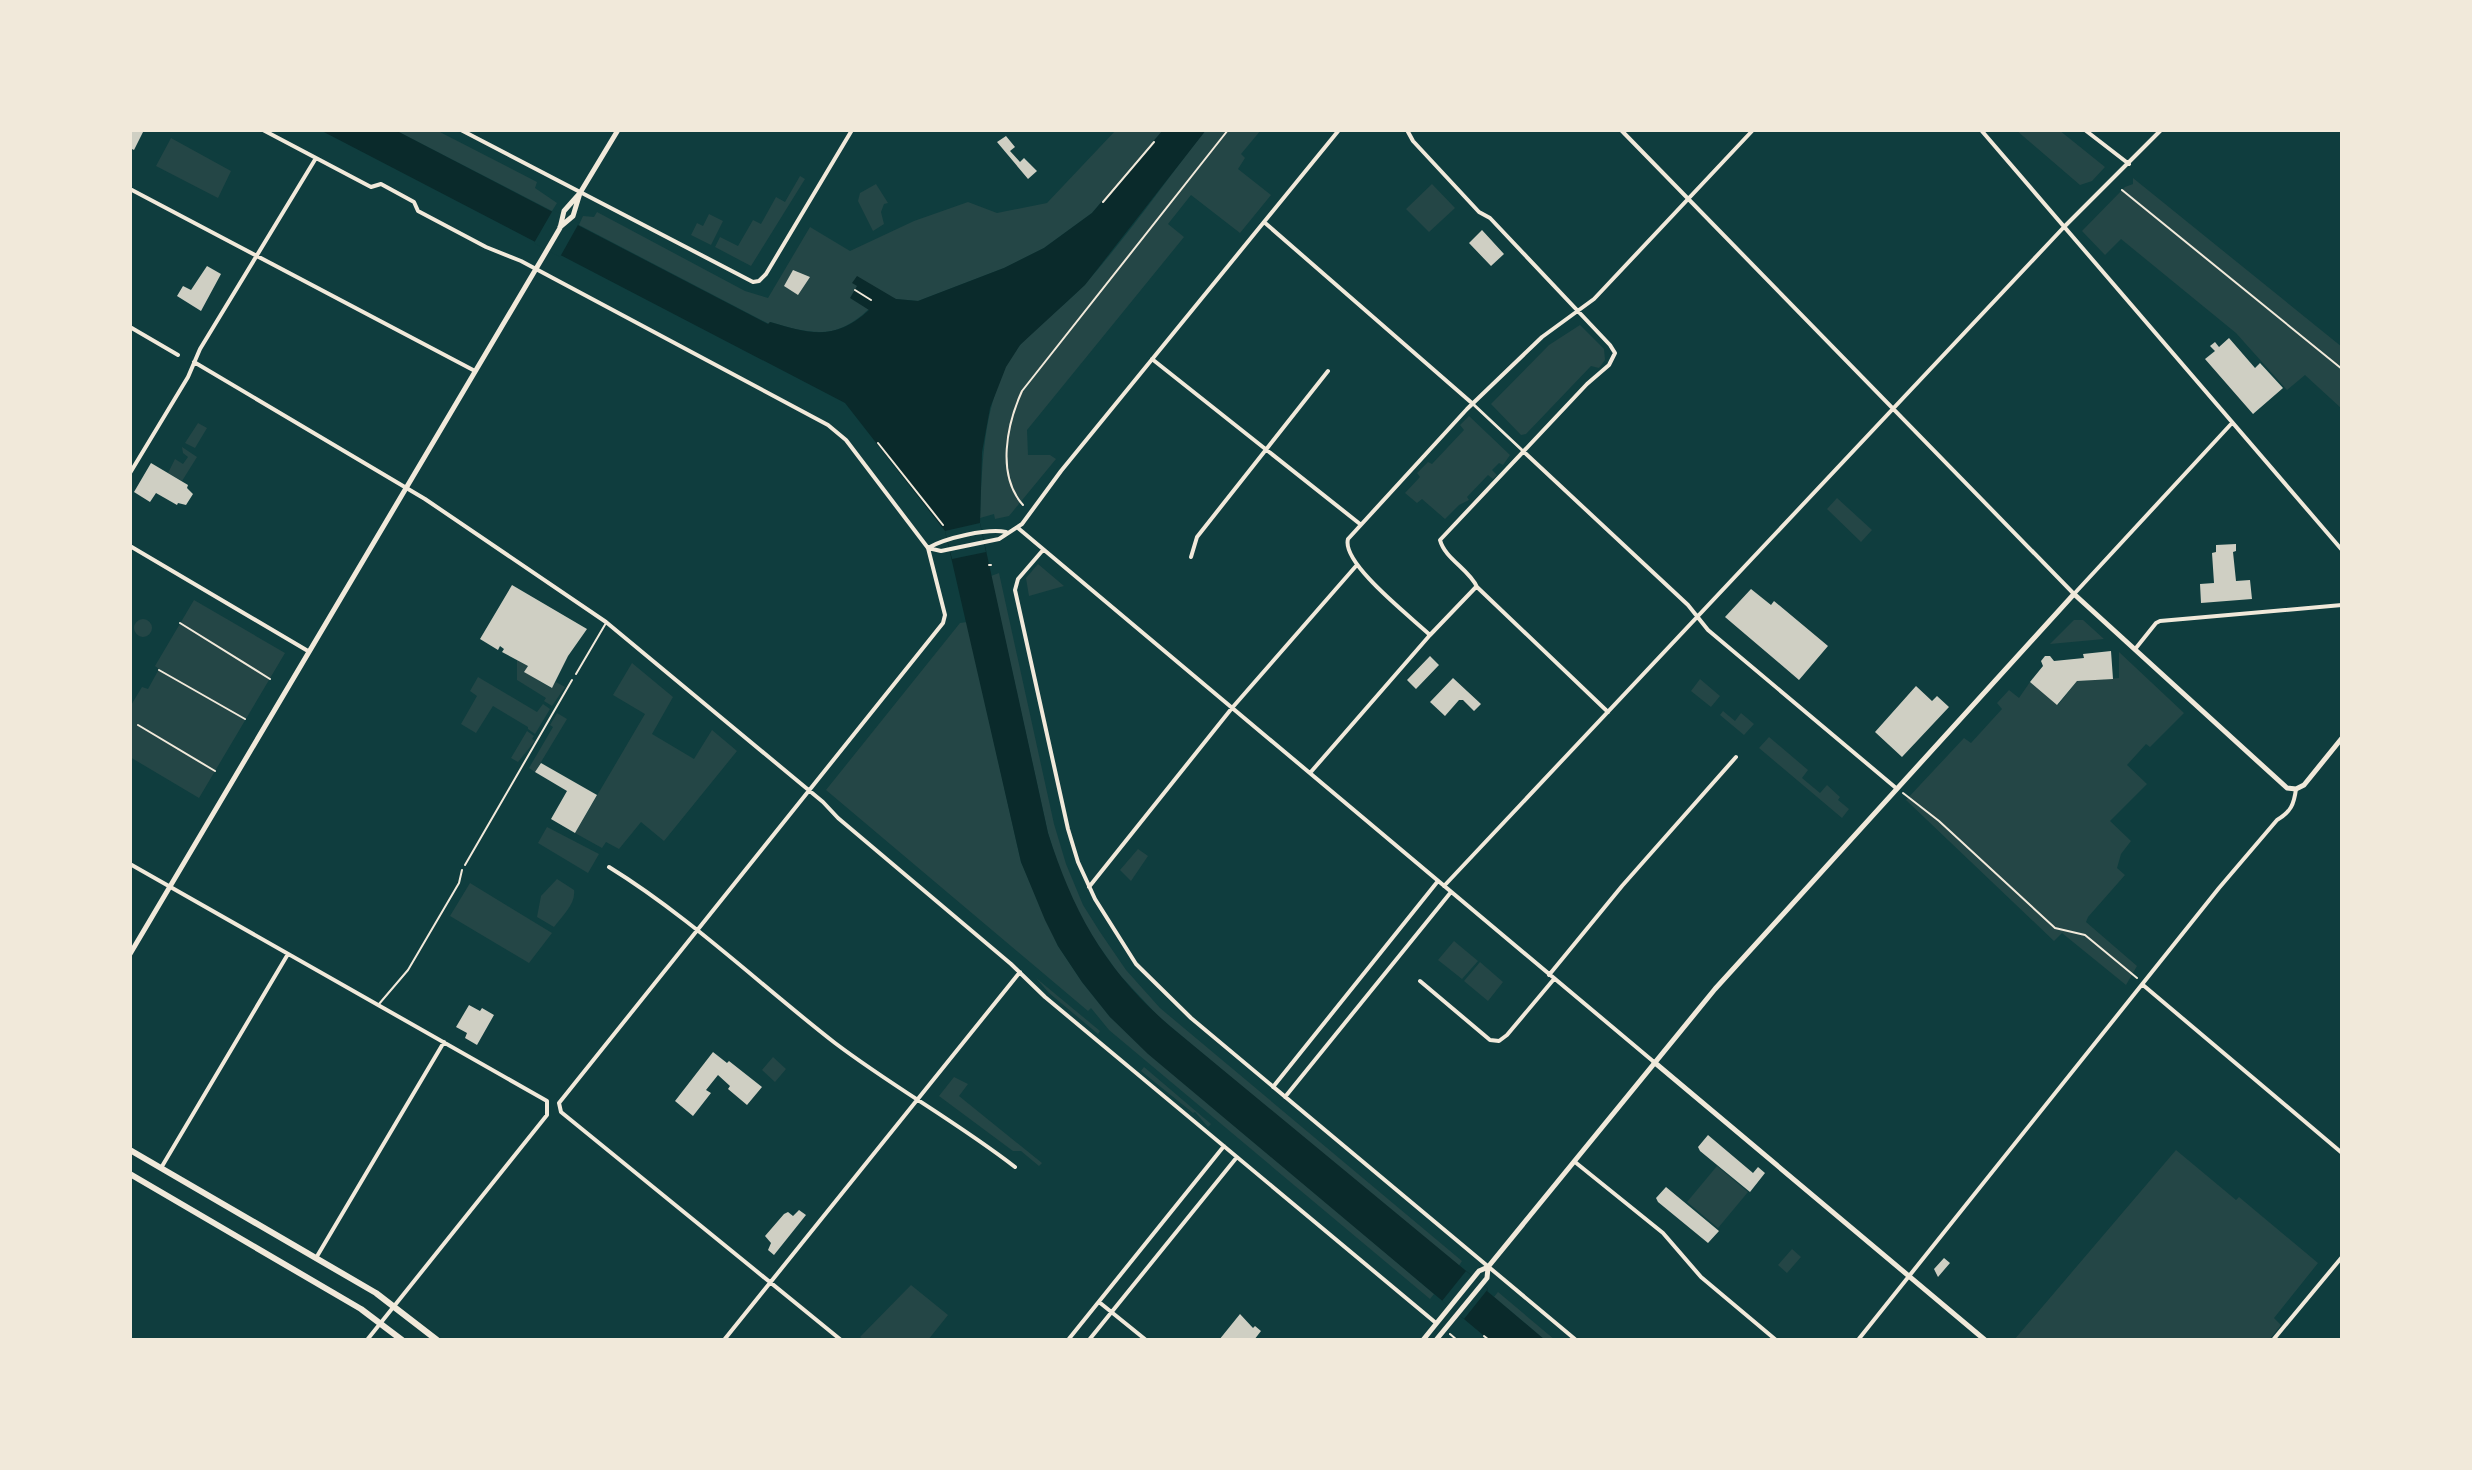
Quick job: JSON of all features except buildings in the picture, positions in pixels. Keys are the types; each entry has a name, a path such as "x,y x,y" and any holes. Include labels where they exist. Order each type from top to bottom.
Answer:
{"main road":[{"path":"130,1150 394,1305 437,1340"},
{"path":"130,1174 381,1323 402,1340"}],"street":[{"path":"263,130 371,187 381,184 414,202 418,211 535,269 828,425 846,440 928,548 945,615 943,623 560,1099 561,1112 841,1340"},
{"path":"461,130 748,281 759,281 766,274 852,130"},
{"path":"560,228 568,203 580,193 618,130"},
{"path":"928,548 941,551 984,543 1018,528 1339,130"},
{"path":"1407,130 1413,141 1479,212 1490,218 1615,353 1614,359 1440,540 1444,549 1472,576 1477,587 1608,712"},
{"path":"1621,130 2074,594 2283,784 2296,789 2304,785 2342,738"},
{"path":"1430,635 1356,566 1346,543 1360,524 1473,404 1542,337 1579,312 1753,130"},
{"path":"1981,130 2342,550"},
{"path":"2085,130 2129,164"},
{"path":"1444,886 2064,227 2161,130"},
{"path":"130,473 316,158"},
{"path":"130,189 475,371"},
{"path":"130,954 535,269 560,228 577,208 580,193"},
{"path":"1264,222 1473,404 1688,605 1708,630 1896,788"},
{"path":"130,327 178,355"},
{"path":"1152,359 1360,524"},
{"path":"194,362 406,488 606,622 808,789 1045,997 1436,1323"},
{"path":"1191,557 1197,537 1328,371"},
{"path":"1423,1340 1479,1271 1488,1267 1715,989 2232,423"},
{"path":"1018,528 1985,1340"},
{"path":"928,548 947,539 997,530 1008,532"},
{"path":"130,546 308,651"},
{"path":"1043,550 1018,579 1015,590 1068,829 1089,887 1136,964 1191,1018 1576,1340"},
{"path":"1089,887 1232,708 1356,566"},
{"path":"1310,773 1430,635 1477,587"},
{"path":"2136,648 2160,621 2342,605"},
{"path":"1549,975 1622,886 1736,757"},
{"path":"1858,1340 2219,888 2277,820 2288,812 2294,804 2296,789"},
{"path":"130,864 547,1101 547,1115 367,1340"},
{"path":"609,867 637,884 834,1042 955,1122 1015,1167"},
{"path":"1273,1087 1438,881"},
{"path":"1285,1097 1451,892"},
{"path":"161,1168 288,954"},
{"path":"724,1340 1020,972"},
{"path":"1420,981 1490,1040 1499,1041 1509,1034 1554,979"},
{"path":"2143,985 2342,1153"},
{"path":"316,1258 444,1042"},
{"path":"1068,1340 1224,1146"},
{"path":"1089,1340 1237,1157"},
{"path":"1574,1161 1663,1233 1701,1277 1776,1340"},
{"path":"2273,1340 2342,1257"},
{"path":"1436,1340 1487,1278 1488,1267"},
{"path":"1099,1302 1146,1340"}],"lane":[{"path":"576,674 606,622"},
{"path":"379,1005 408,970 459,883 462,870"}],"path":[{"path":"1023,505 1012,484 1007,445 1012,418 1022,391 1228,130"},
{"path":"1103,202 1154,142"},
{"path":"2122,190 2342,369"},
{"path":"855,290 871,300"},
{"path":"878,443 943,525"},
{"path":"180,623 270,679"},
{"path":"159,670 245,719"},
{"path":"462,870 572,679"},
{"path":"138,725 215,771"},
{"path":"1907,796 1939,821 2055,928 2085,935 2143,985"},
{"path":"1484,1336 1489,1340"}],"shaded area":[{"path":"320,130 395,130 768,324 822,332 845,327 869,310 850,298 857,286 852,283 857,276 896,299 918,301 1004,268 1044,248 1092,213 1163,130 1206,130 1085,285 1020,345 1006,367 990,408 982,452 980,523 1048,833 1081,915 1110,962 1148,1006 1545,1340 1489,1340 1148,1054 1110,1017 1082,982 1058,946 1021,862 945,531 845,403"},
{"path":"395,130 436,130 537,182 535,188 557,203 552,211"},
{"path":"1116,130 1163,130 1092,213 1044,248 1004,268 918,301 896,299 857,286 869,309 857,319 834,330 811,332 769,324 579,225 583,216 594,217 597,212 745,291 768,298 810,227 850,251 914,221 968,202 997,213 1047,203"},
{"path":"1206,130 1261,130 1241,154 1245,158 1238,169 1271,195 1240,233 1191,195 1168,224 1184,237 1027,430 1028,455 1050,455 1056,459 1009,516 995,519 994,514 980,518 988,422 998,386 1012,355 1101,266"},
{"path":"2016,130 2059,130 2105,167 2092,181 2080,185"},
{"path":"171,138 231,171 218,198 156,166"},
{"path":"800,176 805,179 751,266 715,247 720,237 738,246 753,220 761,224 776,197 785,202"},
{"path":"2133,178 2342,347 2342,409 2305,375 2287,390 2236,333 2121,239 2105,255 2082,231 2125,187 2133,184"},
{"path":"876,184 888,203 884,204 881,212 884,224 873,231 858,201 860,193"},
{"path":"1432,184 1455,208 1429,232 1406,209"},
{"path":"709,214 723,221 711,245 691,235 697,223 703,226"},
{"path":"1580,325 1604,349 1605,360 1599,368 1591,366 1526,434 1521,435 1491,404 1549,345"},
{"path":"1469,416 1510,455 1503,465 1499,463 1492,470 1497,475 1493,479 1488,475 1467,497 1469,500 1445,519 1422,499 1417,503 1405,493 1420,477 1417,473 1428,462 1432,464 1464,430 1460,425"},
{"path":"198,423 207,428 195,448 185,443"},
{"path":"182,447 197,457 182,481 168,473 175,459 183,464 188,457"},
{"path":"1837,498 1872,530 1861,542 1827,509"},
{"path":"1038,564 1064,586 1029,596 1026,578"},
{"path":"999,573 1054,824 1083,905 1100,932 1126,970 1160,1008 1462,1261 1458,1267 1158,1016 1118,973 1092,936 1061,874 1048,833 991,576"},
{"path":"194,600 285,653 199,798 130,757 130,707 142,687 148,689 159,669 155,666"},
{"path":"139,619 147,619 152,628 150,635 139,637 134,632 134,624"},
{"path":"2074,620 2083,620 2104,639 2050,644"},
{"path":"967,622 1021,862 1058,946 1082,982 1110,1017 1434,1294 1430,1299 1109,1030 1091,1008 1088,1011 826,790 960,623"},
{"path":"2119,652 2184,713 2150,747 2146,744 2127,765 2147,784 2110,821 2131,841 2121,854 2117,868 2125,875 2086,922 2137,966 2126,985 2062,933 2054,941 1906,800 1964,738 1971,743 2002,709 1997,703 2009,690 2019,698 2030,682 2058,705 2077,681 2119,678"},
{"path":"517,660 528,666 525,672 551,688 556,682 565,687 552,706 544,701 546,698 517,680"},
{"path":"632,663 673,697 652,734 694,759 712,730 737,751 664,841 641,822 619,849 606,842 602,848 575,833 645,714 613,695"},
{"path":"478,677 537,712 543,704 550,709 535,734 493,706 476,733 461,724 477,696 470,691"},
{"path":"1700,679 1720,696 1711,707 1691,691"},
{"path":"1723,711 1735,721 1741,713 1754,724 1744,735 1720,715"},
{"path":"557,713 567,719 535,772 529,768 553,727 550,725"},
{"path":"527,731 535,741 518,762 511,758"},
{"path":"1769,737 1808,770 1802,778 1820,793 1827,785 1840,797 1838,800 1849,809 1842,818 1759,748"},
{"path":"547,827 599,854 588,873 538,843"},
{"path":"1138,849 1148,856 1131,881 1120,870"},
{"path":"557,879 574,890 574,895 568,910 554,927 537,917 541,896"},
{"path":"470,883 552,933 529,963 450,916"},
{"path":"1454,941 1478,961 1462,979 1438,960"},
{"path":"1480,962 1503,982 1488,1001 1464,981"},
{"path":"1036,978 1100,1031 1098,1034 1049,993"},
{"path":"773,1057 786,1069 775,1082 762,1070"},
{"path":"1144,1067 1211,1124 1208,1127 1195,1112 1141,1071"},
{"path":"954,1077 968,1084 959,1096 1042,1163 1039,1166 1021,1151 1013,1151 939,1096"},
{"path":"2176,1150 2236,1200 2239,1197 2318,1263 2274,1318 2281,1325 2269,1340 2014,1340"},
{"path":"1717,1166 1748,1192 1718,1228 1687,1202"},
{"path":"1792,1249 1801,1257 1787,1273 1778,1265"},
{"path":"911,1285 948,1315 928,1340 864,1340 860,1337"},
{"path":"1498,1292 1555,1340 1545,1340 1494,1297"}],"pier":[{"path":"553,210 579,223 560,257 534,243"},
{"path":"980,523 986,552 952,559 945,531"},
{"path":"1466,1271 1488,1289 1464,1319 1442,1301"}]}
